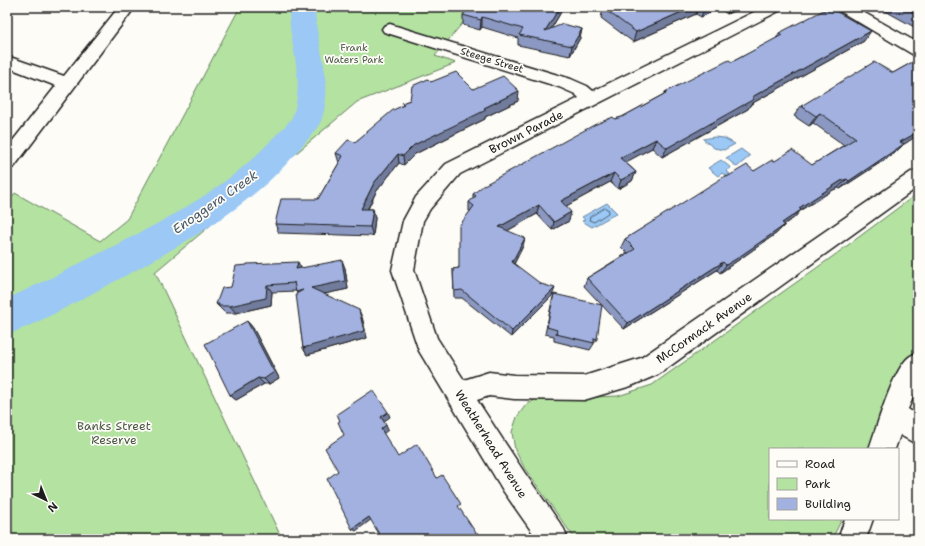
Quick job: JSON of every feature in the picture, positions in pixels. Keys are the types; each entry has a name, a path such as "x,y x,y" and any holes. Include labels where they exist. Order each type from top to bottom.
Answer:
{"street":[{"path":"7,162 127,7"},
{"name":"Brown Parade","path":"430,347 425,338 403,270 413,221 423,203 453,169 591,98 776,7"},
{"path":"843,7 918,50"},
{"name":"Steege Street","path":"390,29 565,83 581,90 591,98"},
{"path":"7,61 68,84"},
{"name":"McCormack Avenue","path":"460,394 489,384 514,387 584,388 642,370 665,356 918,177"},
{"name":"Weatherhead Avenue","path":"430,347 514,482 554,539"},
{"path":"882,448 906,384 918,365"},
{"path":"894,415 918,432"},
{"path":"852,539 859,520"}],"green space":[{"path":"240,7 476,7 435,56 456,63 357,102 155,272 282,539 7,539 7,203 15,193 100,241 127,219"},
{"path":"918,193 918,348 902,364 887,394 869,448 769,448 769,520 842,520 832,539 575,539 525,469 515,450 512,432 517,417 525,406 536,399 549,396 570,398 618,396 652,385 832,257"}],"water":[{"path":"714,137 724,138 735,144 724,150 714,148 703,139"},
{"path":"741,149 750,156 737,167 726,158"},
{"path":"721,160 731,168 726,171 730,174 726,176 722,173 718,176 708,168"},
{"path":"607,203 617,213 592,227 582,221 585,220 582,217"}],"building":[{"path":"469,7 560,7 545,31 563,24 582,29 572,46 519,35 523,29 482,17 481,20 463,15"},
{"path":"693,7 636,32 603,8"},
{"path":"904,7 918,7 918,15"},
{"path":"830,8 871,31 752,97 754,99 667,148 656,139 620,158 636,172 621,180 614,173 561,201 571,212 554,222 539,205 499,227 525,238 512,262 541,284 555,288 512,331 462,290 454,291 453,269 459,268 459,226 474,206 469,202 476,196 473,194 484,185 594,125 613,117 615,119 622,117 666,93 665,92 729,60 732,62 782,35 779,33"},
{"path":"918,59 918,132 900,142 904,144 849,181 847,179 841,181 799,208 801,210 782,223 785,225 736,259 726,265 723,262 628,323 587,278 635,249 625,239 725,176 727,177 747,165 754,171 772,160 775,161 792,150 812,165 856,138 820,113 816,116 801,106 874,62 893,73"},
{"path":"456,72 473,89 503,76 519,91 484,108 486,110 414,145 403,156 398,154 374,183 361,209 373,209 370,227 275,224 281,199 318,199 343,156 336,153 348,140 355,142 393,110 404,105 402,103 410,100 412,86 428,79 431,82"},
{"path":"342,260 345,281 311,288 359,310 364,331 303,348 296,294 303,290 296,292 294,282 267,285 266,298 230,306 218,306 219,304 216,304 222,288 231,287 236,266 247,264 298,262 296,269"},
{"path":"554,294 602,305 597,339 594,338 594,343 556,334 557,330 547,327"},
{"path":"247,321 274,372 264,379 258,378 230,395 205,344"},
{"path":"373,390 388,412 381,417 386,425 381,429 398,457 417,444 437,478 442,475 461,504 458,506 480,539 382,539 369,517 352,529 327,479 338,471 325,448 344,435 338,422 340,421 337,414"}],"waterway":[{"name":"Enoggera Creek","path":"7,317 126,257 206,212 232,194 277,156 305,122 310,104 312,90 312,68 305,34 302,7"}],"park label":[{"name":"Frank Waters Park","path":"354,52"},
{"name":"Banks Street Reserve","path":"114,433"}]}
